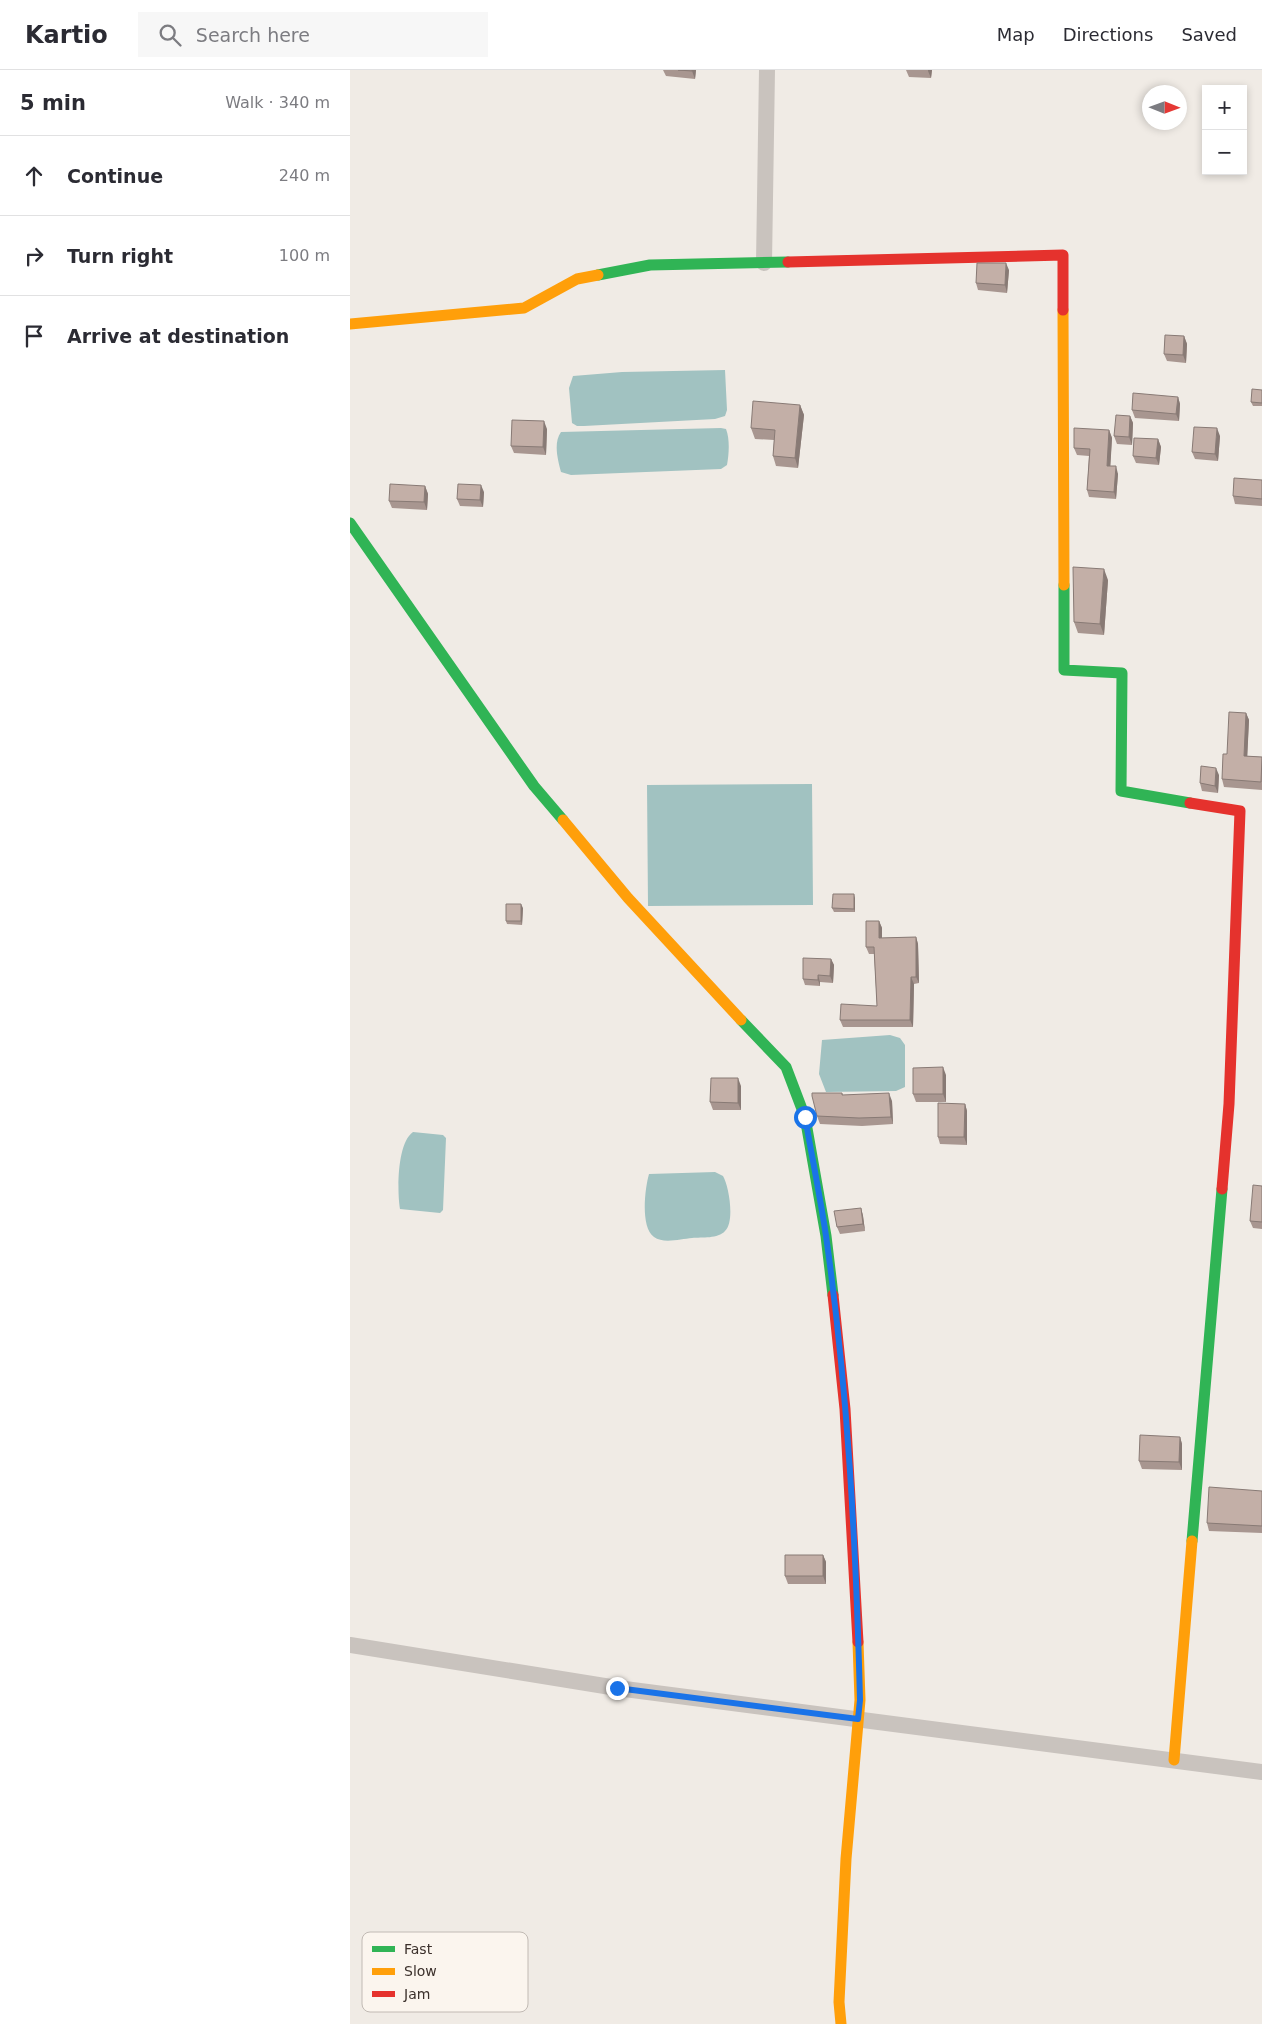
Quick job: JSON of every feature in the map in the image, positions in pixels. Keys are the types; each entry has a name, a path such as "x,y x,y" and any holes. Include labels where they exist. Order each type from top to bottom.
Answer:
{"street":[{"path":"764,263 767,70"},
{"path":"350,324 524,308 577,279 650,265 1063,255 1064,670 1122,673 1121,791 1240,811 1229,1104 1174,1760"},
{"path":"350,523 534,786 635,905 710,988 786,1066 805,1117 826,1236 844,1399 856,1576 860,1700 846,1859 839,2002 841,2024"},
{"path":"350,1644 617,1688 1262,1772"}],"water":[{"path":"725,370 727,410 725,416 715,419 584,426 577,426 572,423 569,388 573,376 622,372"},
{"path":"726,429 729,447 727,465 721,469 571,475 561,472 557,441 561,432"},
{"path":"812,784 813,905 648,906 647,785"},
{"path":"890,1035 900,1038 905,1045 905,1087 896,1091 826,1092 819,1074 822,1040"},
{"path":"413,1132 443,1135 446,1138 443,1210 440,1213 400,1209 399,1168 401,1156 408,1138"},
{"path":"715,1172 723,1176 729,1195 730,1220 725,1231 714,1236 672,1240 662,1240 654,1237 647,1225 645,1216 645,1197 649,1174"}],"building":[{"path":"977,263 1006,263 1005,285 976,283"},
{"path":"1165,335 1184,336 1183,355 1164,354"},
{"path":"1252,389 1262,390 1262,403 1251,402"},
{"path":"1133,393 1178,397 1176,414 1132,410"},
{"path":"753,401 800,405 795,458 773,456 775,430 751,428"},
{"path":"1116,415 1130,416 1129,437 1114,436"},
{"path":"512,420 544,421 543,447 511,446"},
{"path":"1194,427 1217,428 1215,454 1192,452"},
{"path":"1074,428 1109,430 1107,466 1116,466 1114,492 1087,490 1090,449 1074,448"},
{"path":"1134,438 1158,439 1156,458 1133,456"},
{"path":"1234,478 1262,480 1262,499 1233,496"},
{"path":"390,484 425,486 424,502 389,501"},
{"path":"458,484 481,485 480,500 457,499"},
{"path":"1073,567 1104,569 1100,624 1074,622"},
{"path":"1229,712 1246,713 1244,756 1262,757 1261,782 1222,779 1223,754 1227,754"},
{"path":"1201,766 1216,768 1215,786 1200,783"},
{"path":"833,894 854,894 854,909 832,908"},
{"path":"506,904 521,904 521,921 506,921"},
{"path":"866,921 879,921 879,938 916,937 916,977 911,977 910,1020 840,1020 841,1004 877,1006 874,947 866,947"},
{"path":"803,958 831,959 830,976 818,975 818,980 803,979"},
{"path":"943,1067 943,1094 913,1094 913,1068"},
{"path":"711,1078 738,1078 738,1103 710,1102"},
{"path":"812,1093 842,1093 842,1095 889,1093 891,1117 817,1116"},
{"path":"938,1103 965,1104 964,1137 938,1137"},
{"path":"1253,1185 1262,1186 1262,1222 1250,1221"},
{"path":"861,1208 863,1224 837,1227 834,1211"},
{"path":"1140,1435 1180,1437 1179,1462 1139,1461"},
{"path":"1209,1487 1262,1491 1262,1526 1207,1523"},
{"path":"785,1555 823,1555 823,1576 785,1576"}],"traffic: fast":[{"path":"598,275 650,265 788,262"},
{"path":"350,523 534,786 563,820"},
{"path":"1064,585 1064,670 1122,673 1121,791 1190,803"},
{"path":"741,1020 786,1067 805,1117 826,1236 833,1295"},
{"path":"1192,1541 1222,1189"}],"traffic: slow":[{"path":"350,324 524,308 577,279 598,275"},
{"path":"1063,310 1064,585"},
{"path":"563,820 628,898 741,1020"},
{"path":"1174,1760 1192,1541"},
{"path":"841,2024 839,2002 846,1859 860,1700 858,1642"}],"traffic: jam":[{"path":"788,262 1063,255 1063,310"},
{"path":"1190,803 1240,811 1229,1104 1222,1189"},
{"path":"833,1295 845,1409 858,1642"}],"route":[{"path":"617,1688 858,1719 860,1700 856,1576 845,1409 826,1236 805,1117"}]}
